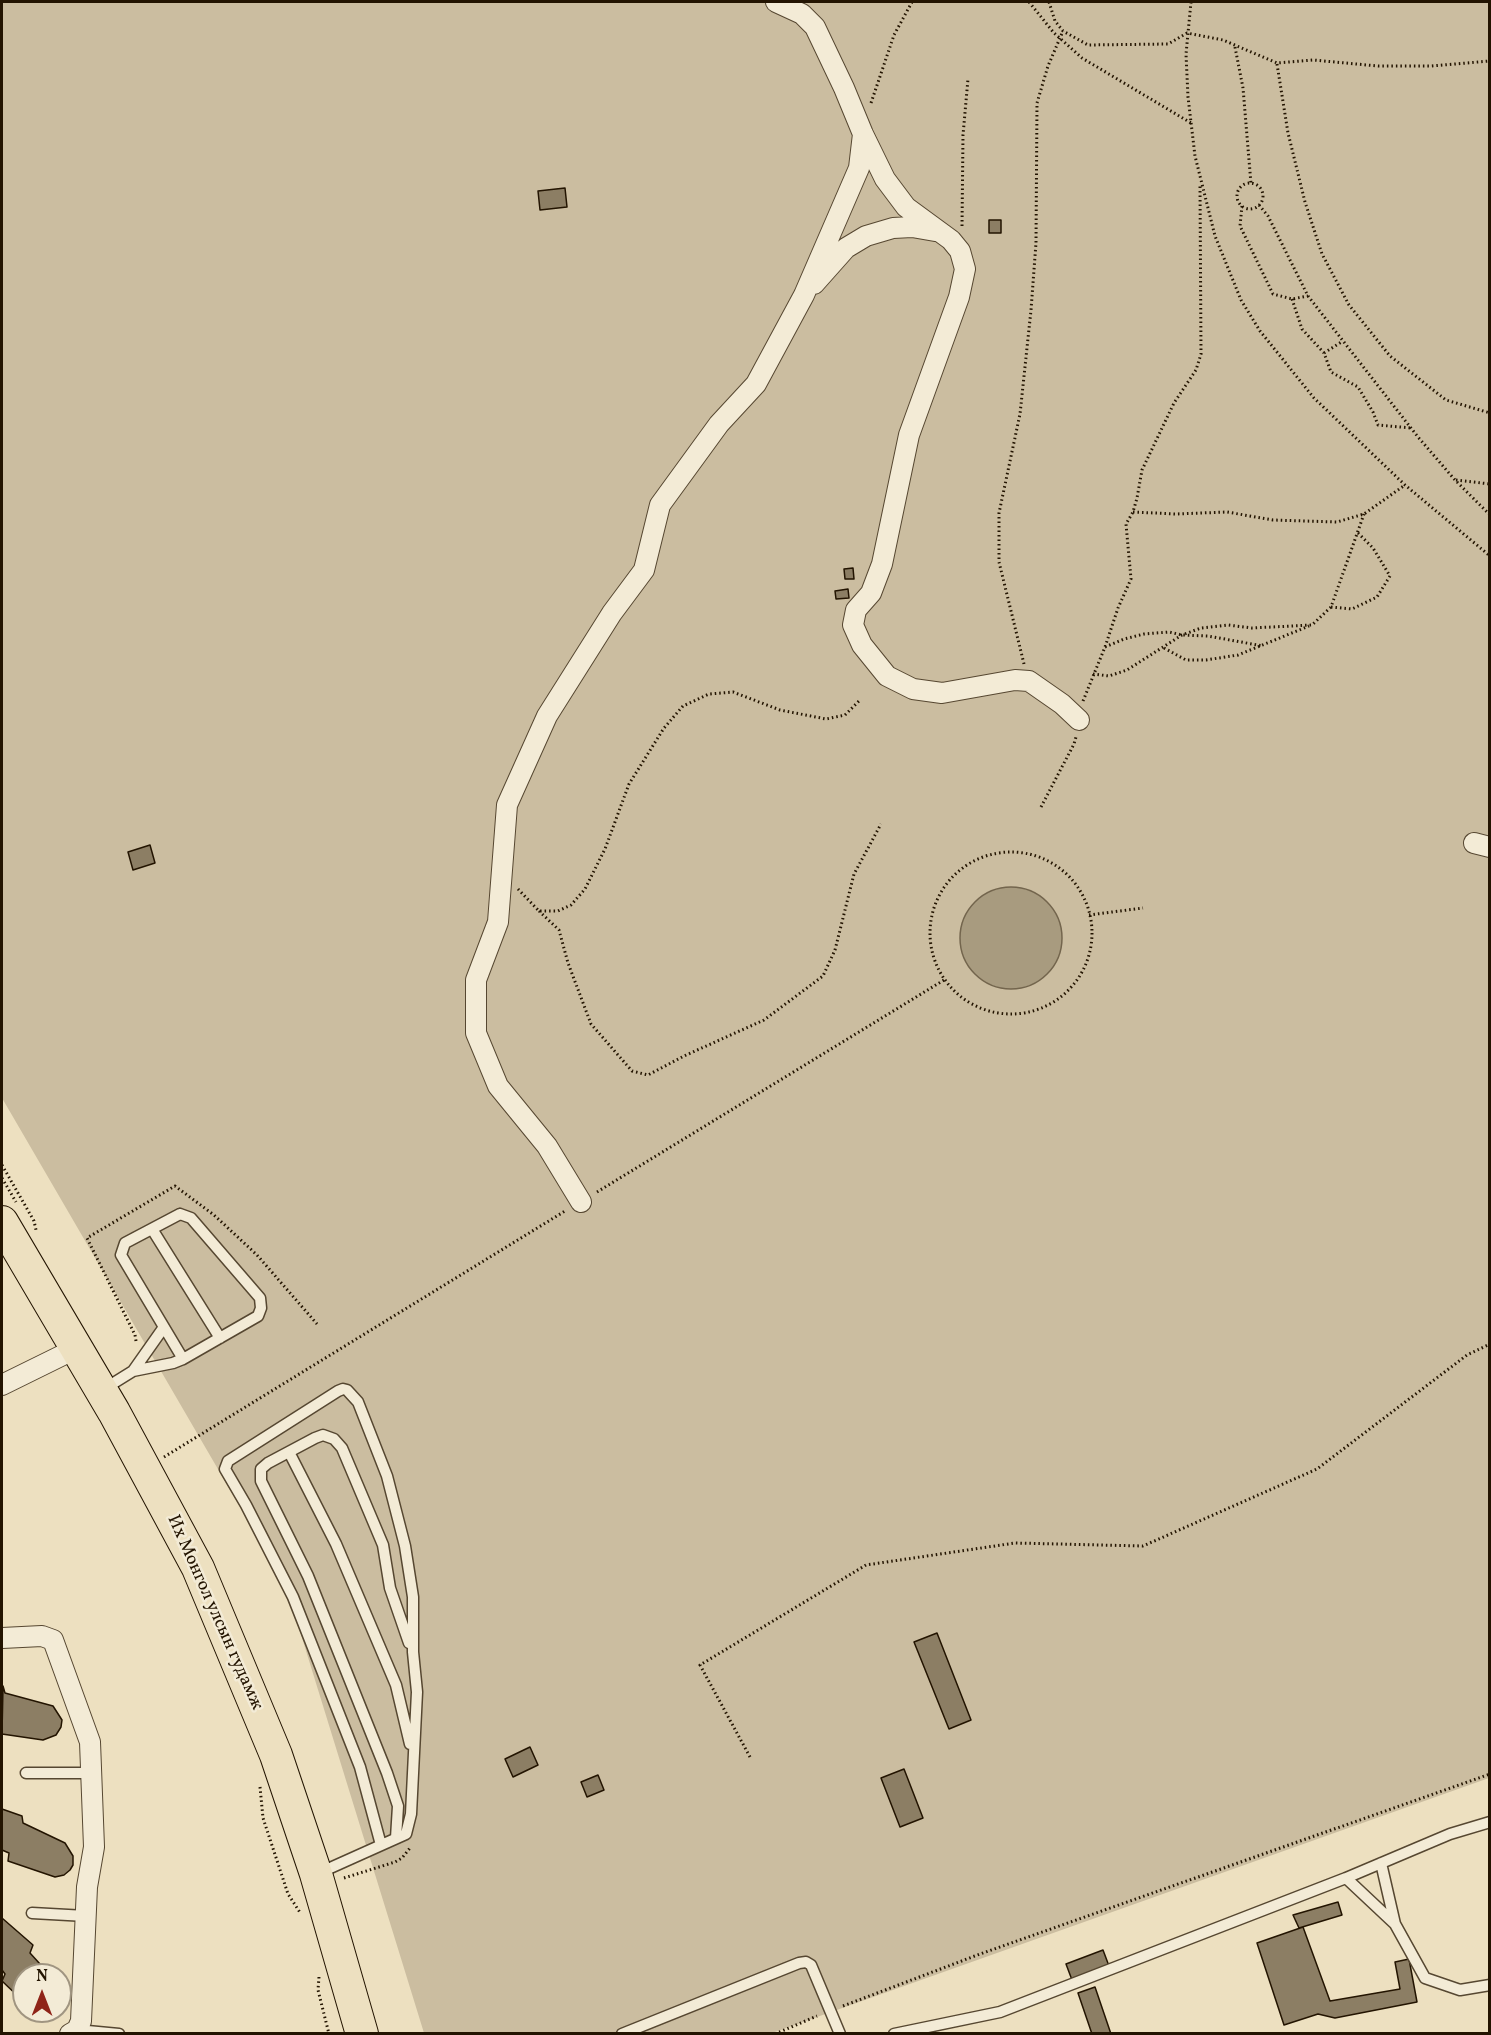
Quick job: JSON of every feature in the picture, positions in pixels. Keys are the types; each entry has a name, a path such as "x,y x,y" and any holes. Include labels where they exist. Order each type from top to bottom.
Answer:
{"main road":[{"name":"Их Монгол улсын гудамж","path":"2,1222 101,1390 167,1509 202,1578 272,1744 316,1874 359,2032"}],"street":[{"path":"776,2 802,14 814,27 885,179 906,207 951,240 960,251 965,268 959,297 909,435 882,564 871,593 856,610 853,625 862,645 887,676 914,689 942,693 1015,680 1029,681 1062,704 1079,720"},
{"path":"581,1202 547,1146 498,1086 476,1033 476,980 498,922 507,806 547,717 612,613 644,570 660,505 719,424 756,384 804,295 859,168 863,134"},
{"path":"804,295 846,248 866,236 893,228 912,227 936,231"},
{"path":"2,1385 77,1348"},
{"path":"2,1638 42,1636 53,1640 90,1742 94,1847 87,1887 81,2021 74,2032"}],"lane":[{"path":"133,1371 183,1359 258,1316 261,1308 260,1298 186,1215 180,1214 125,1243 121,1255 183,1359"},
{"path":"152,1228 219,1338"},
{"path":"101,1390 133,1371 164,1327"},
{"path":"316,1874 406,1834 411,1814 417,1692 413,1652 413,1597 405,1546 387,1476 358,1402 347,1390 343,1389 228,1461 225,1469 293,1597 360,1767 381,1845"},
{"path":"396,1838 398,1806 387,1773 308,1576 261,1481 261,1469 315,1438 323,1436 334,1439 342,1448 382,1545 390,1588 413,1652"},
{"path":"289,1452 336,1544 396,1685 413,1753"},
{"path":"26,1773 91,1773"},
{"path":"894,2034 1000,2012 1346,1878 1450,1834 1490,1822"},
{"path":"1381,1863 1395,1924 1425,1978 1460,1990 1490,1986"},
{"path":"1346,1878 1395,1924"},
{"path":"32,1913 86,1916"},
{"path":"622,2034 806,1962 812,1965 840,2034"},
{"path":"74,2032 119,2034"}],"path":[{"path":"863,134 876,83 894,35 912,2"},
{"path":"1029,2 1060,39 1095,67 1191,123"},
{"path":"1049,2 1055,21 1063,31 1088,45 1168,44 1187,33 1223,40 1276,63 1313,60 1378,66 1431,66 1490,62"},
{"path":"1191,2 1186,65 1195,156 1215,236 1242,300 1260,331 1314,399 1405,485 1490,556"},
{"path":"1029,681 999,562 999,513 1020,414 1032,299 1036,243 1037,102 1048,66 1063,31"},
{"path":"1235,47 1243,88 1251,183"},
{"path":"1276,63 1288,133 1305,202 1322,254 1349,305 1390,356 1446,400 1490,413"},
{"path":"960,251 963,215 963,135 968,79"},
{"path":"1090,681 1131,579 1126,524 1133,512 1142,470 1174,403 1196,370 1201,354 1200,178"},
{"path":"1251,183 1261,190 1263,198 1259,205 1249,209 1242,206 1238,200 1238,192 1243,185 1251,183"},
{"path":"1259,205 1268,216 1308,296 1411,428 1455,480 1490,515"},
{"path":"1242,206 1240,226 1273,294 1292,299 1308,296"},
{"path":"1292,299 1302,329 1324,353 1331,372 1358,387 1378,425 1411,428"},
{"path":"1324,353 1343,341"},
{"path":"1455,480 1490,484"},
{"path":"1133,512 1176,514 1227,512 1273,520 1337,522 1364,514 1405,485"},
{"path":"1164,648 1186,660 1206,660 1238,655 1312,625 1331,607 1364,514"},
{"path":"1331,607 1352,609 1377,597 1390,576 1373,548 1357,532"},
{"path":"1093,674 1109,676 1127,670 1182,635 1201,628 1312,625"},
{"path":"1105,647 1144,634 1168,632 1208,636 1263,646"},
{"path":"539,911 558,911 571,905 585,889 605,849 629,784 664,729 683,706 709,694 733,692 780,710 826,719 845,715 860,700"},
{"path":"1041,807 1074,744 1079,720"},
{"path":"502,871 558,930 591,1024 632,1071 648,1075 764,1020 823,976 835,950 854,874 881,824"},
{"path":"1022,852 1048,861 1070,877 1085,899 1089,915 1092,925 1091,951 1081,976 1063,996 1040,1010 1013,1015 987,1011 963,999 944,980 932,956 929,929 935,903 949,880 970,863 995,853 1022,852"},
{"path":"1089,915 1143,908"},
{"path":"160,1460 944,980"},
{"path":"750,1757 700,1665 866,1565 1015,1542 1143,1546 1317,1469 1467,1355 1490,1344"},
{"path":"775,2034 980,1954 1490,1774"},
{"path":"260,1781 263,1818 288,1894 306,1923"},
{"path":"320,1968 318,1990 329,2034"}],"shaded area":[{"path":"2,2 1489,2 1489,1778 772,2033 424,2033 286,1586 2,1098"},
{"path":"1011,887 1031,891 1047,902 1058,918 1062,938 1058,958 1047,974 1031,985 1011,989 991,985 975,974 964,958 960,938 964,918 975,902 991,891"}],"building":[{"path":"565,188 567,207 540,210 538,191"},
{"path":"989,220 1001,220 1001,233 989,233"},
{"path":"853,568 854,579 845,579 844,569"},
{"path":"848,589 849,598 836,599 835,591"},
{"path":"150,845 155,863 133,870 128,852"},
{"path":"937,1633 971,1720 949,1729 914,1642"},
{"path":"3,1686 5,1693 53,1706 62,1720 56,1735 43,1740 2,1734"},
{"path":"530,1747 538,1765 513,1777 505,1759"},
{"path":"904,1769 923,1818 900,1827 881,1778"},
{"path":"598,1775 604,1790 587,1797 581,1782"},
{"path":"2,1809 22,1816 23,1823 65,1843 73,1856 73,1865 70,1870 64,1875 55,1877 8,1861 9,1853 2,1850"},
{"path":"1338,1902 1342,1915 1299,1928 1293,1915"},
{"path":"2,1918 33,1945 30,1953 39,1963 12,1963 12,1991 2,1981 5,1974 2,1970"},
{"path":"1303,1927 1330,2001 1400,1989 1395,1962 1409,1959 1417,2002 1335,2018 1318,2014 1284,2025 1257,1943"},
{"path":"1103,1950 1109,1966 1072,1980 1066,1964"},
{"path":"1095,1987 1111,2034 1092,2034 1078,1993"}]}
